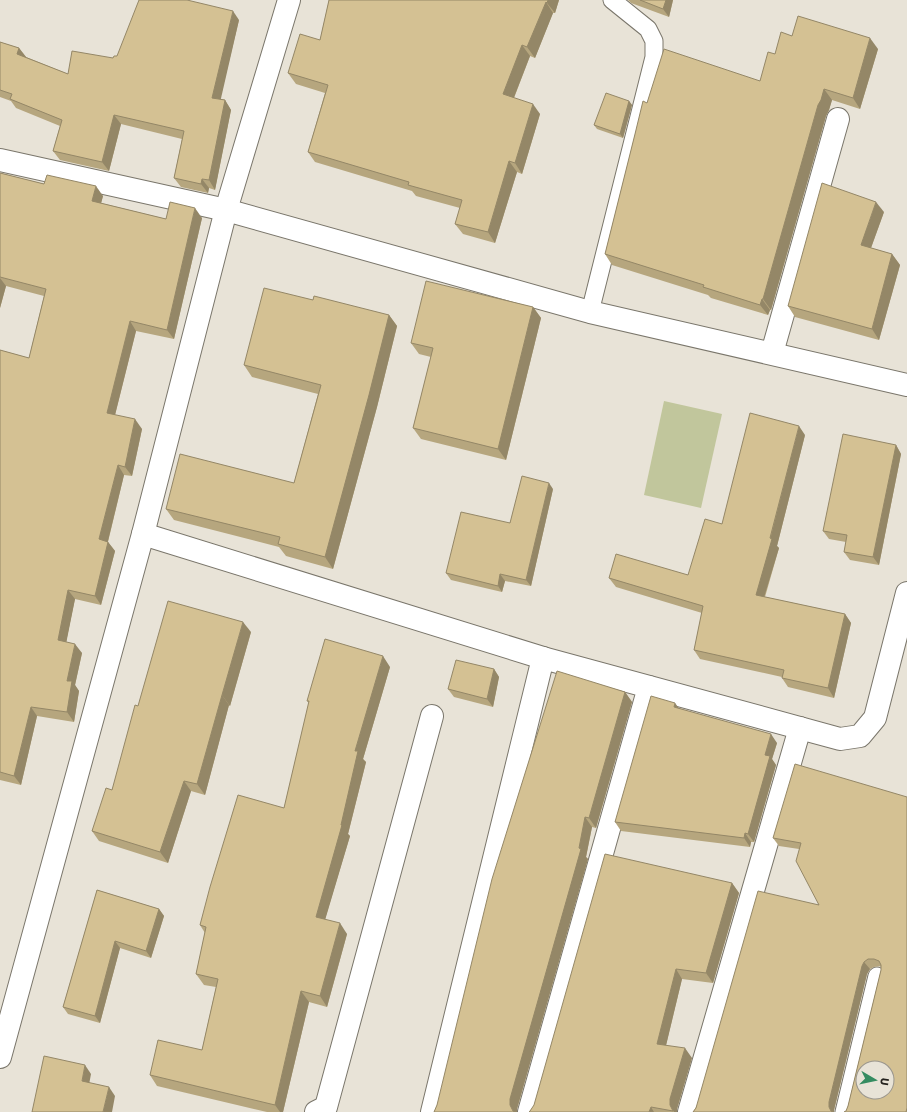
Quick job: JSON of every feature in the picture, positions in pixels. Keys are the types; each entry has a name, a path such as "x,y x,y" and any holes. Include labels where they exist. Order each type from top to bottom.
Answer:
{"street":[{"path":"0,1057 143,534 226,210 289,0"},
{"path":"772,353 838,119"},
{"path":"0,160 226,210 590,312 907,385"},
{"path":"143,534 543,658 840,739 860,736 875,718 907,593"},
{"path":"432,1112 543,658"},
{"path":"529,1112 649,687"},
{"path":"316,1112 326,1107 432,716"},
{"path":"689,1112 800,728"}],"lane":[{"path":"590,312 654,57 654,41 648,29 612,0"},
{"path":"844,1112 877,976"}],"green space":[{"path":"664,401 722,414 701,508 644,495"}],"building":[{"path":"139,0 187,0 233,11 212,98 225,100 209,180 202,179 201,184 174,178 184,131 114,115 102,162 53,151 62,120 10,99 12,94 0,90 0,42 19,48 17,54 68,74 72,51 113,58 114,56 117,56"},
{"path":"329,0 548,0 527,47 522,45 503,94 533,104 515,163 509,161 488,232 455,224 462,200 408,185 409,182 308,152 328,85 288,73 300,34 320,40"},
{"path":"640,0 666,0 663,9"},
{"path":"798,16 870,38 853,98 824,89 818,105 763,299 760,305 703,287 704,285 605,254 643,101 647,103 664,49 760,81 768,52 775,54 781,32 792,36"},
{"path":"606,93 629,101 620,134 594,125"},
{"path":"0,173 44,184 47,175 96,186 92,201 166,219 170,202 195,208 167,330 130,321 107,413 135,419 125,467 118,465 99,539 108,542 95,596 68,590 58,640 75,644 67,681 72,681 67,712 31,707 14,776 0,772 0,350 29,358 46,289 0,277"},
{"path":"822,183 876,202 861,245 892,254 872,329 788,306"},
{"path":"426,281 533,307 498,449 413,428 433,348 411,343"},
{"path":"264,288 313,300 314,296 389,315 325,557 278,544 280,537 166,509 180,454 294,483 321,385 244,365"},
{"path":"750,413 799,426 770,538 772,539 756,595 845,614 828,688 782,678 784,670 694,650 703,606 609,578 616,554 688,575 705,519 722,524"},
{"path":"843,434 896,445 873,557 844,552 847,535 823,531"},
{"path":"522,476 549,483 526,580 500,574 498,586 446,573 461,512 510,523"},
{"path":"168,601 243,622 197,784 184,781 160,852 92,831 106,788 112,790 135,705 138,706"},
{"path":"325,639 383,656 355,751 358,751 342,825 316,917 340,923 320,996 301,991 275,1105 150,1075 158,1040 202,1050 218,979 196,974 206,927 200,925 210,887 238,795 284,808 309,701 307,701"},
{"path":"456,660 494,669 487,699 448,689"},
{"path":"557,671 625,692 589,818 585,817 579,848 581,849 510,1099 510,1105 515,1112 434,1112 437,1105 492,879"},
{"path":"651,696 675,703 674,707 771,734 765,755 770,756 748,834 745,833 744,838 615,822"},
{"path":"795,764 907,797 906,1112 844,1112 848,1106 855,1077 855,1100 895,1100 895,1060 859,1060 881,970 879,961 868,959 862,966 829,1102 829,1107 833,1112 693,1112 696,1108 758,891 819,905 796,861 801,843 773,838"},
{"path":"605,854 732,883 706,973 676,969 657,1044 685,1048 670,1099 670,1105 673,1111 651,1107 649,1112 529,1112 534,1105"},
{"path":"97,890 159,909 146,951 115,941 95,1016 63,1007"},
{"path":"44,1056 85,1065 82,1081 109,1087 103,1112 32,1112"}]}
